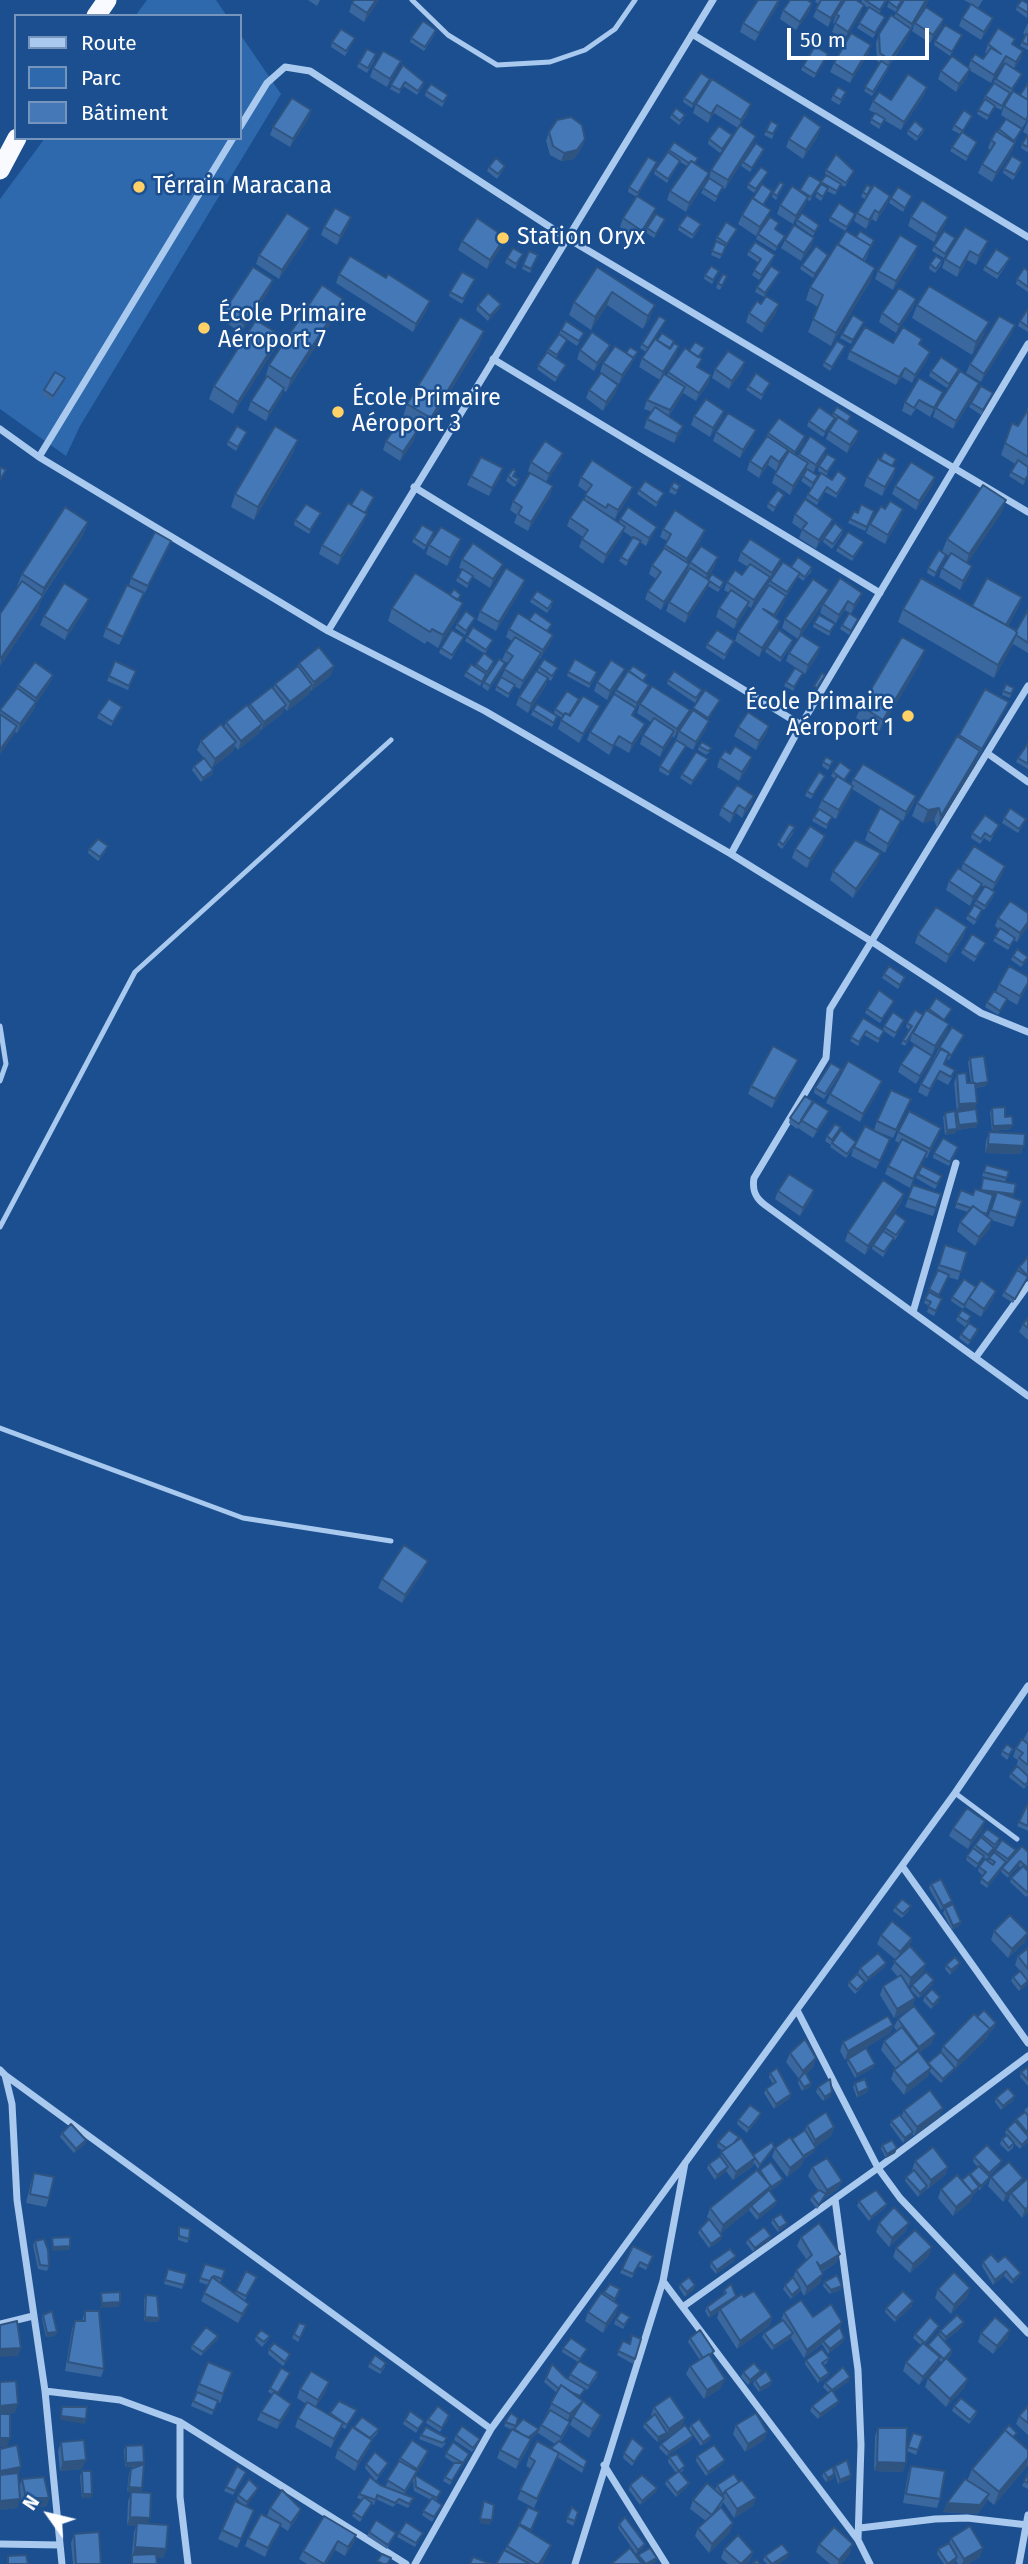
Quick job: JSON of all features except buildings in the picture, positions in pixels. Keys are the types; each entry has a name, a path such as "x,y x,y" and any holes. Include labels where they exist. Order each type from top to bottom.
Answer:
{"highway":[{"path":"0,151 14,133"},
{"path":"0,170 16,140"}],"street":[{"path":"328,631 414,486 713,0"},
{"path":"692,34 1028,237"},
{"path":"242,124 275,74 285,67 310,71 567,238 1028,512"},
{"path":"39,457 232,140"},
{"path":"731,854 801,724 1028,344"},
{"path":"493,359 880,593"},
{"path":"0,429 39,457 328,631 485,711 731,854 872,941 981,1013 1028,1032"},
{"path":"414,486 801,724"},
{"path":"1028,686 830,1009 826,1058 754,1178 753,1185 755,1194 765,1205 1028,1396"},
{"path":"987,753 1028,782"},
{"path":"913,1312 956,1163"},
{"path":"976,1357 1028,1285"},
{"path":"415,2564 491,2429 955,1793 1028,1686"},
{"path":"902,1866 1028,2043"},
{"path":"797,2010 878,2168 900,2198 1028,2333"},
{"path":"684,2306 878,2168 1028,2056"},
{"path":"3,2072 491,2429"},
{"path":"3,2072 12,2104 17,2200 45,2391 62,2564"},
{"path":"575,2564 663,2281 686,2159"},
{"path":"835,2199 858,2370 858,2540"},
{"path":"663,2281 858,2540 870,2564"},
{"path":"0,2324 33,2316"},
{"path":"45,2391 120,2400 180,2422 405,2564"},
{"path":"180,2422 180,2497 188,2564"},
{"path":"604,2465 666,2564"},
{"path":"1019,2564 1028,2515"},
{"path":"860,2528 935,2519 1026,2525"},
{"path":"0,2544 60,2545"}],"lane":[{"path":"412,0 448,35 497,65 550,62 585,50 615,29 635,0"},
{"path":"0,1227 135,972 391,740"},
{"path":"0,1026 6,1064 0,1081"},
{"path":"0,1428 243,1518 391,1541"},
{"path":"955,1793 1017,1839"}],"green space":[{"path":"147,0 216,0 226,14 136,14"},
{"path":"242,37 281,94 80,426 66,456 0,409 0,199 44,140 242,140"}],"place":[{"name":"Térrain Maracana","path":"139,187"},
{"name":"Station Oryx","path":"503,238"},
{"name":"École Primaire Aéroport 7","path":"204,328"},
{"name":"École Primaire Aéroport 3","path":"338,412"},
{"name":"École Primaire Aéroport 1","path":"908,716"}]}
